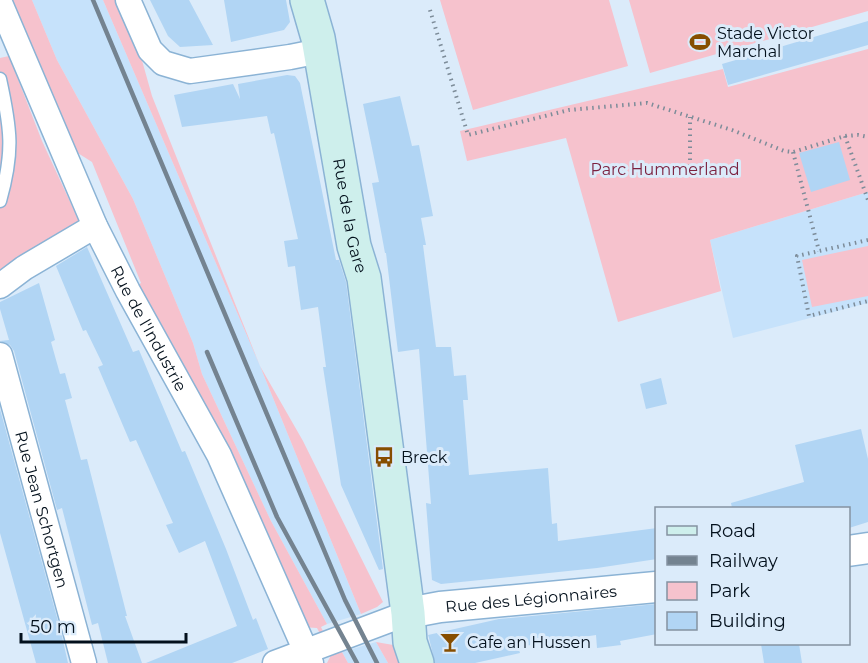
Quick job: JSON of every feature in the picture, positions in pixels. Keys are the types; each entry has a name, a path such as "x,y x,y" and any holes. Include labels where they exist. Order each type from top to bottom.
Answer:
{"main road":[{"name":"Rue de la Gare","path":"307,0 320,51 352,235 364,278 410,642 417,663"}],"street":[{"path":"128,0 150,50 163,63 190,71 320,51"},
{"name":"Rue de l'Industrie","path":"3,19 95,226 128,291 219,455 308,657"},
{"path":"0,286 24,268 95,226"},
{"name":"Rue Jean Schortgen","path":"0,355 84,663"},
{"path":"850,551 868,548"},
{"name":"Rue des Légionnaires","path":"408,613 440,607 655,587"},
{"path":"275,663 308,657 408,613"}],"lane":[{"path":"0,79 10,123 10,148 7,177 0,201"}],"path":[{"path":"430,10 468,135 568,110 647,103 732,130 784,151 793,152 845,136 868,137"},
{"path":"690,117 690,166"},
{"path":"845,136 868,200"},
{"path":"793,152 819,251"},
{"path":"868,240 797,256 809,316 868,301"}],"shaded area":[{"path":"32,0 103,0 260,366 361,614 327,624 271,521 202,374 193,343 133,199 57,60"},
{"path":"868,192 868,303 733,338 710,240"},
{"path":"376,642 388,663 348,663 342,652"}],"green space":[{"path":"9,0 32,0 57,60 133,199 193,343 202,374 271,521 327,624 321,627 334,654 342,652 348,663 327,663 331,655 317,628 301,627 135,287 141,283 92,162 73,150"},
{"path":"103,0 125,0 152,96 260,366"},
{"path":"440,0 609,0 628,66 473,110"},
{"name":"Stade Victor Marchal","path":"629,0 868,0 868,11 650,73"},
{"name":"Parc Hummerland","path":"868,49 868,192 710,240 721,291 618,322 566,138 467,161 460,131 723,69 728,87"},
{"path":"9,56 42,141 84,232 0,286 0,58"},
{"path":"868,246 868,296 812,307 802,260"},
{"path":"260,366 303,441 383,602 377,607 361,614"},
{"path":"376,642 399,646 409,663 388,663"}],"building":[{"path":"150,0 189,0 213,45 180,47 168,36"},
{"path":"224,0 286,0 290,22 284,30 231,42"},
{"path":"868,21 868,45 728,85 722,64"},
{"path":"287,75 295,76 300,83 336,260 339,260 346,282 383,569 379,570 341,485 323,367 326,367 318,307 301,310 295,266 288,267 284,241 298,239 274,133 271,134 267,116 182,127 174,95 233,84 240,99 238,84"},
{"path":"400,96 412,146 419,145 433,216 421,218 426,245 423,245 436,347 451,347 454,376 466,375 468,400 463,400 469,475 548,468 552,524 557,523 558,541 655,528 655,559 597,568 441,584 432,580 426,503 431,504 419,349 398,352 386,253 372,183 379,182 363,104"},
{"path":"839,142 850,180 811,192 799,153"},
{"path":"87,247 133,352 139,350 182,452 185,451 253,620 256,618 268,649 232,663 146,663 237,626 205,541 179,553 166,525 173,523 136,440 130,442 98,367 103,365 86,330 83,331 56,266"},
{"path":"39,283 55,340 51,342 60,374 65,373 72,398 65,400 81,460 87,459 127,616 125,616 142,663 108,663 98,623 92,625 62,508 57,510 14,351 10,345 0,341 9,340 0,302"},
{"path":"661,378 667,404 646,409 640,384"},
{"path":"0,409 68,663 36,663 0,533"},
{"path":"861,429 868,459 868,522 850,528 850,507 732,507 731,503 804,482 795,445"},
{"path":"655,604 655,634 620,641 621,645 597,648 596,635 518,647 520,653 475,663 435,663 428,635 499,619"},
{"path":"761,645 799,645 802,663 764,663"}],"railway":[{"path":"93,0 345,600 377,663"},
{"path":"207,352 277,517 357,663"}],"place":[{"name":"Stade Victor Marchal","path":"700,42"},
{"name":"Breck","path":"384,457"},
{"name":"Cafe an Hussen","path":"450,642"}]}
